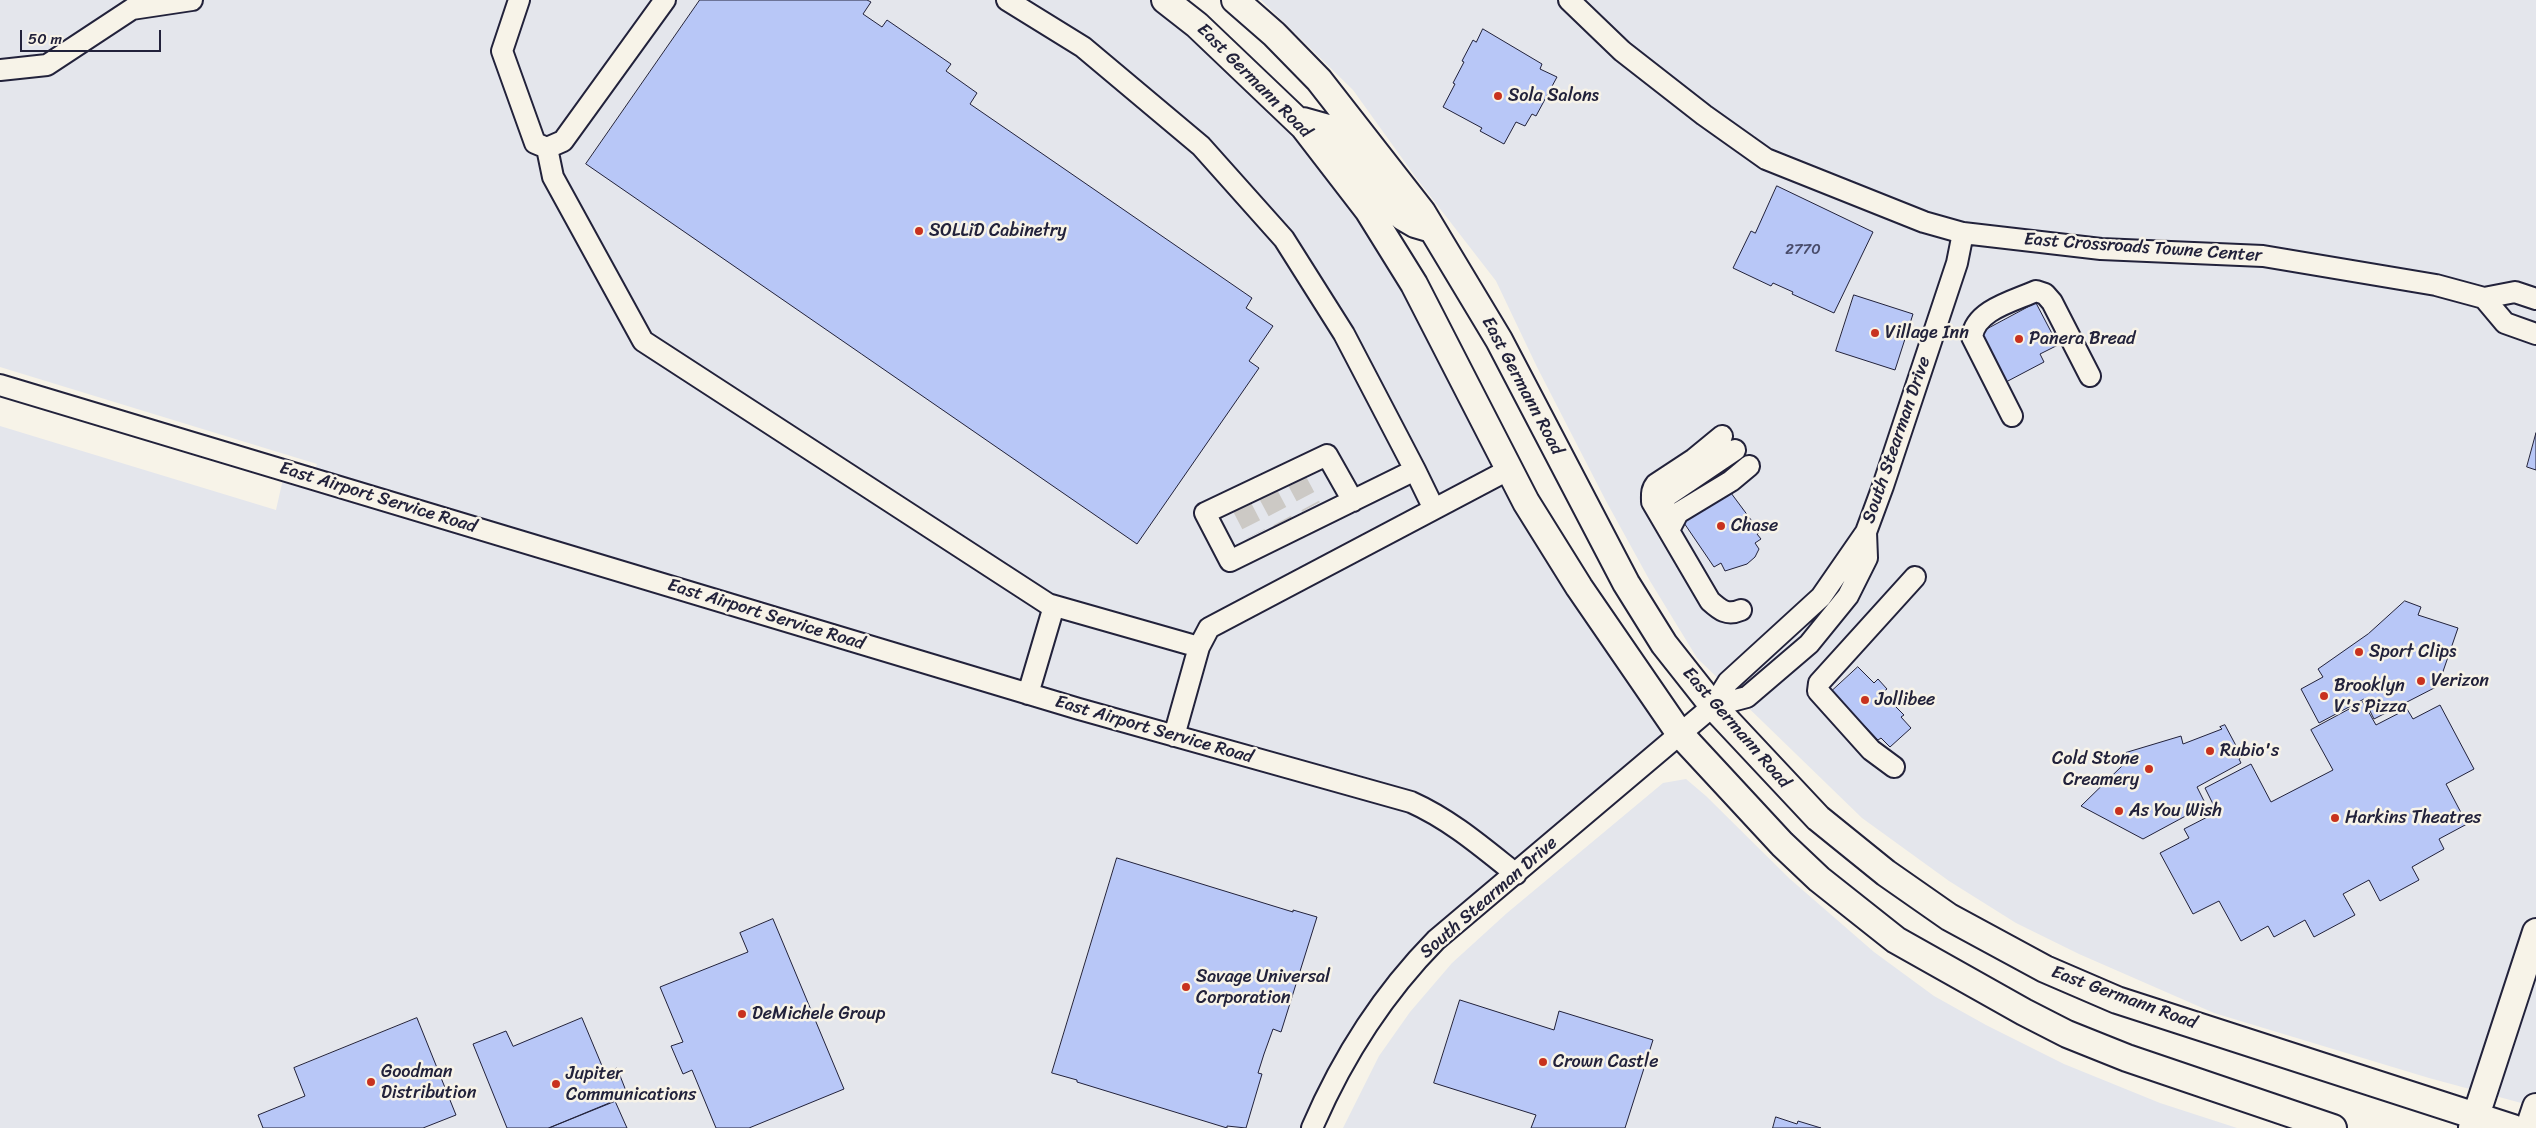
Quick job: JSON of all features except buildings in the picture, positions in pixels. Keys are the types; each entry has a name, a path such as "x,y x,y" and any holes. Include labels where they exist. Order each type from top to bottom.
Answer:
{"main road":[{"name":"East Germann Road","path":"1165,0 1197,25 1295,118 1368,210 1414,284 1526,502 1582,591 1680,734 1752,814 1788,850 1852,907 1896,940 1976,987 2067,1034 2127,1058 2333,1128"},
{"name":"East Germann Road","path":"1235,0 1274,34 1319,80 1433,229 1499,340 1626,583 1664,644 1713,706 1818,818 1880,868 1949,917 2037,965 2117,1000 2474,1122 2513,1128"},
{"path":"1295,118 1328,128 1403,217 1415,224 1433,229"},
{"path":"2474,1122 2536,932"},
{"path":"2529,1128 2536,1107"}],"street":[{"path":"0,70 47,65 132,8 192,0"},
{"path":"519,0 502,51 536,143 547,148 562,141 665,0"},
{"path":"1007,0 1083,47 1201,146 1284,239 1344,334 1434,509"},
{"name":"East Crossroads Towne Center","path":"1570,0 1622,51 1704,115 1766,159 1924,222 1963,232 2101,249 2263,256 2436,285 2484,298 2515,292 2536,299"},
{"path":"547,148 554,177 643,341 1048,604 1199,647"},
{"name":"South Stearman Drive","path":"1312,1128 1332,1084 1354,1044 1407,969 1436,940 1713,706 1747,697 1809,644 1848,596 1867,558 1866,532 1957,263 1963,232"},
{"path":"2012,416 1972,337 1973,327 1980,317 2036,291 2045,294 2052,302 2090,376"},
{"path":"2484,298 2505,323 2536,334"},
{"name":"East Airport Service Road","path":"0,385 1028,694 1411,802 1444,819 1473,839 1516,874"},
{"path":"1661,516 1678,513 1731,481 1735,450 1694,459 1652,488 1661,516 1710,601 1721,611 1733,614 1741,610"},
{"path":"1352,501 1327,455 1294,475 1240,502 1205,513 1230,561 1259,540 1314,512 1352,501 1415,470"},
{"path":"1174,736 1199,647 1209,628 1510,469"},
{"path":"1894,767 1871,750 1818,691 1819,683 1915,577"},
{"path":"1028,694 1054,606"}],"shaded area":[{"path":"0,0 1165,0 1304,127 1466,381 1680,734 1407,969 1312,1128 0,1128 0,426 276,510 285,470 312,479 317,464 0,367"},
{"path":"1261,0 2536,0 2536,1107 2429,1078 2214,1013 2079,954 2016,923 1949,881 1862,818 1697,658 1650,581 1606,501 1537,367 1496,281 1417,179 1353,90"},
{"path":"1686,779 1706,796 1790,879 1874,952 1934,996 1986,1025 2064,1064 2160,1103 2237,1128 1343,1128 1379,1056 1410,1012 1452,963 1507,913 1663,783"}],"tunnel":[{"path":"1296,479 1311,507"},
{"path":"1268,494 1283,522"},
{"path":"1242,507 1256,534"}],"place":[{"name":"Sola Salons","path":"1498,96"},
{"name":"SOLLiD Cabinetry","path":"919,231"},
{"name":"Village Inn","path":"1875,333"},
{"name":"Panera Bread","path":"2019,339"},
{"name":"Chase","path":"1721,526"},
{"name":"Sport Clips","path":"2359,652"},
{"name":"Verizon","path":"2421,681"},
{"name":"Brooklyn V's Pizza","path":"2324,696"},
{"name":"Jollibee","path":"1865,700"},
{"name":"Rubio's","path":"2210,751"},
{"name":"Cold Stone Creamery","path":"2149,769"},
{"name":"As You Wish","path":"2119,811"},
{"name":"Harkins Theatres","path":"2335,818"},
{"name":"Savage Universal Corporation","path":"1186,987"},
{"name":"DeMichele Group","path":"742,1014"},
{"name":"Crown Castle","path":"1543,1062"},
{"name":"Goodman Distribution","path":"371,1082"},
{"name":"Jupiter Communications","path":"556,1084"}]}
